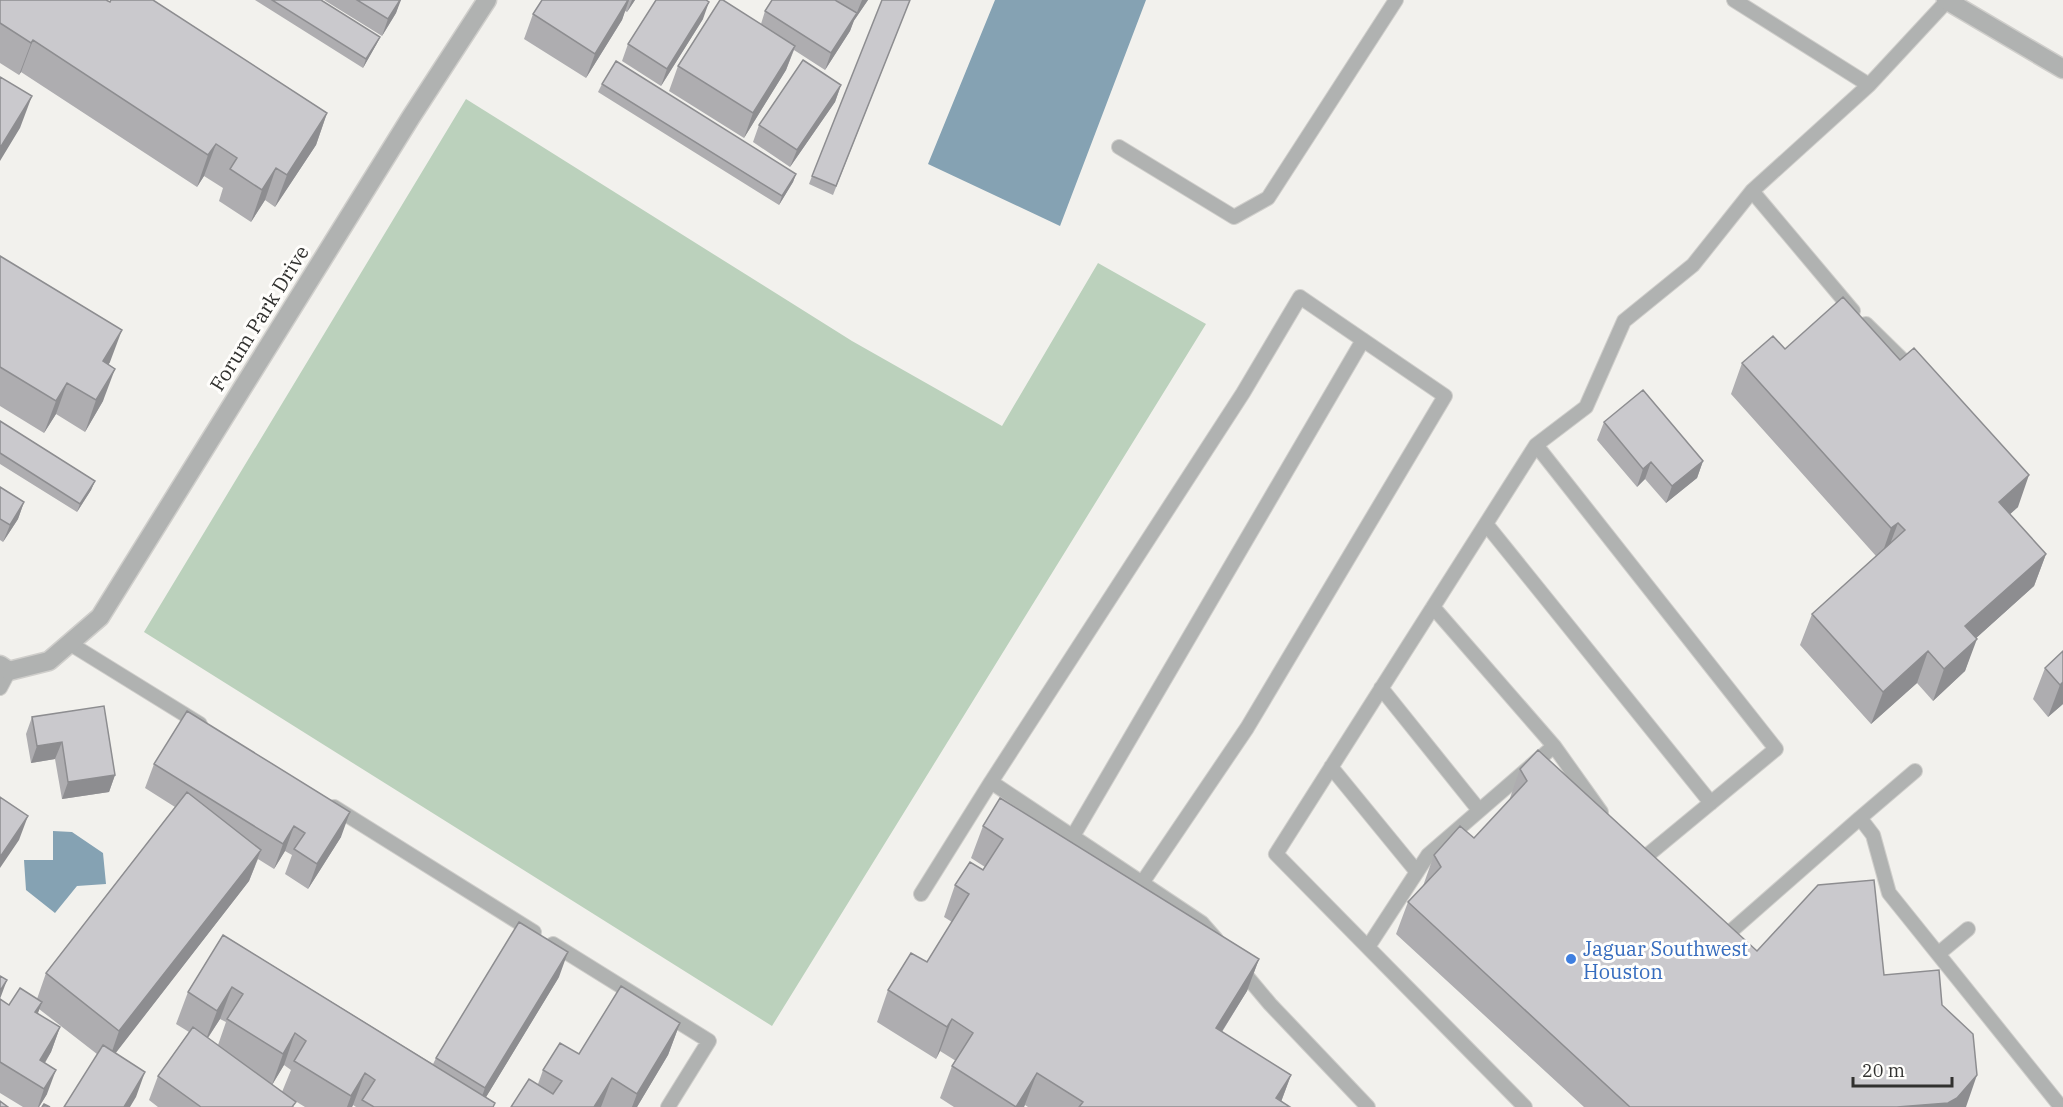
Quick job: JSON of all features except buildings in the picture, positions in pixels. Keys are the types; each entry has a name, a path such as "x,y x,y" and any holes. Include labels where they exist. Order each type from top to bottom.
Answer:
{"street":[{"name":"Forum Park Drive","path":"5,668 49,661 100,617 411,117 487,0"},
{"path":"1947,0 2063,69"}],"lane":[{"path":"1119,147 1234,217 1268,198 1396,0"},
{"path":"1734,0 1869,86"},
{"path":"1526,1107 1276,854 1536,445 1586,407 1624,321 1693,265 1752,190 1869,86 1947,0"},
{"path":"1752,190 1850,309 1926,383"},
{"path":"921,894 1243,393 1300,297 1444,396 1246,728 1142,883"},
{"path":"1072,836 1363,340"},
{"path":"1536,445 1776,749 1638,863"},
{"path":"1486,524 1712,803"},
{"path":"1433,608 1554,746 1610,824"},
{"path":"65,647 213,732"},
{"path":"0,688 5,668"},
{"path":"1381,688 1479,810"},
{"path":"1368,947 1428,855 1554,746"},
{"path":"1331,767 1417,872"},
{"path":"1709,936 1717,944 1915,771"},
{"path":"991,782 1202,923 1270,1004 1368,1107"},
{"path":"323,800 709,1041 668,1107"},
{"path":"1860,818 1873,835 1889,893 2061,1107"},
{"path":"1938,954 1968,929"}],"green space":[{"path":"466,99 852,341 1002,426 1098,263 1206,324 772,1026 144,632"}],"water":[{"path":"995,0 1146,0 1060,226 928,164"},
{"path":"53,831 72,832 103,853 106,884 77,886 55,913 26,890 24,860 53,860"}],"place":[{"name":"Jaguar Southwest Houston","path":"1571,959"}]}
